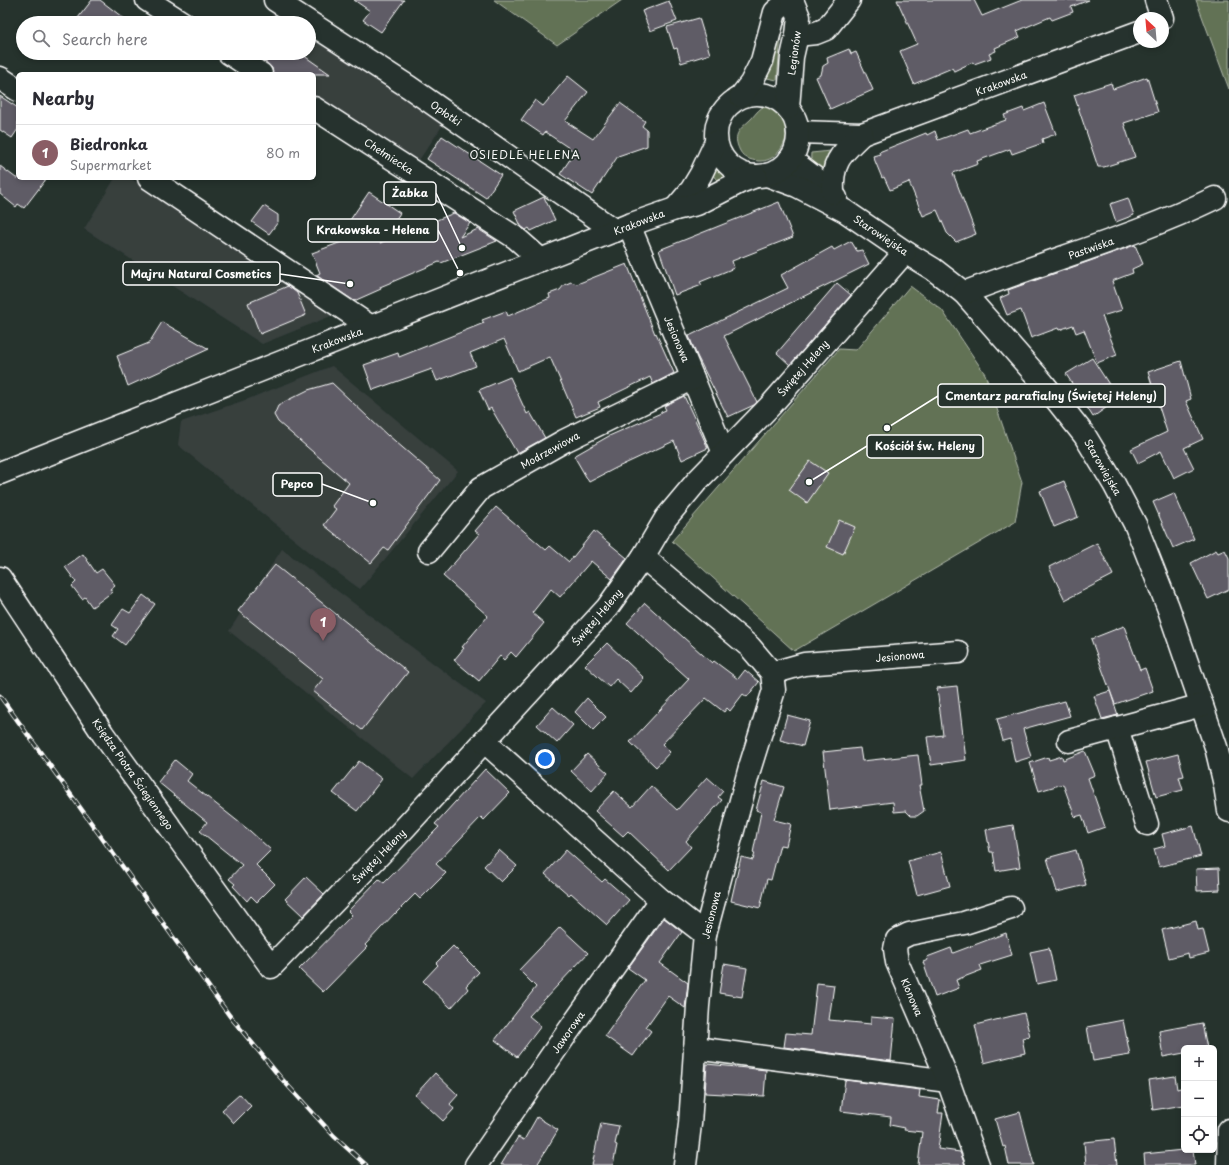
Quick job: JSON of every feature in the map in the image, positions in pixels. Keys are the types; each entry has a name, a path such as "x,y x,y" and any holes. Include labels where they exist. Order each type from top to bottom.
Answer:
{"street":[{"path":"147,0 172,16"},
{"name":"Opłotki","path":"275,0 300,16"},
{"path":"797,35 816,33 826,29 849,0"},
{"path":"1156,0 1160,12"},
{"path":"742,96 751,83 762,61 782,3"},
{"name":"Legionów","path":"782,3 799,17 792,57 788,108"},
{"name":"Opłotki","path":"316,27 622,228"},
{"name":"Krakowska","path":"798,132 862,134 1133,34"},
{"path":"240,60 258,72"},
{"path":"0,78 16,89"},
{"path":"754,94 767,95 778,100 788,108 795,118 798,132 797,143 790,159 778,170 762,175 745,174 735,170 726,162 720,153 716,142 716,131 718,120 724,110 732,102 742,96 754,94"},
{"name":"Chełmiecka","path":"316,109 516,238 541,260"},
{"name":"Krakowska","path":"839,202 832,181 834,168 841,154 862,134"},
{"name":"Krakowska","path":"675,209 692,189 716,142"},
{"name":"Starowiejska","path":"790,159 827,187 839,202 906,252 933,268 964,293 1043,384 1085,436 1114,484 1136,526 1168,607 1216,747 1227,786 1229,811"},
{"name":"Krakowska","path":"0,473 622,228 675,209 697,204 740,182 762,175"},
{"name":"Starowiejska","path":"762,175 797,186 839,202"},
{"path":"152,180 371,327"},
{"name":"Pastwiska","path":"964,293 1000,279 1113,241 1215,198"},
{"name":"Jesionowa","path":"622,228 693,378 724,453"},
{"name":"Świętej Heleny","path":"271,967 388,846 608,608 643,557 666,518 697,481 771,405 906,252"},
{"name":"Modrzewiowa","path":"430,551 481,488 564,441 693,378"},
{"path":"643,557 750,647 772,673"},
{"name":"Księdza Piotra Ściegiennego","path":"0,578 103,734 271,967"},
{"name":"Jesionowa","path":"685,1165 690,1124 698,1006 705,934 750,767 774,690 772,673 804,664 958,652"},
{"path":"1069,742 1202,705"},
{"path":"1117,728 1147,824"},
{"path":"485,742 661,900 705,934"},
{"name":"Jaworowa","path":"476,1165 661,900"},
{"name":"Klonowa","path":"978,1165 948,1081 897,962 895,949 897,940 910,934 964,923 1011,908"},
{"path":"695,1048 948,1081"},
{"path":"1228,1165 1229,1130"}],"shaded area":[{"path":"278,6 292,16 271,16"},
{"path":"316,33 445,122 417,163 316,100 316,72 272,72 253,60 316,60"},
{"path":"114,180 133,180 304,291 336,314 262,344 84,229"},
{"path":"332,366 458,471 360,589 312,554 178,445 181,422 248,399"},
{"path":"282,549 486,703 413,779 229,631"}],"green space":[{"path":"494,0 622,0 557,45"},
{"path":"1196,0 1229,0 1229,89"},
{"path":"781,36 777,80 767,78"},
{"path":"766,105 777,107 784,113 787,123 787,133 784,144 777,153 769,159 758,161 752,160 745,157 737,145 738,132 760,109"},
{"path":"831,151 833,154 827,174 813,163 811,153"},
{"path":"715,157 723,170 733,179 722,186 711,173"},
{"path":"910,286 942,310 985,374 1022,482 1015,522 794,651 672,541 839,349 856,350"}],"building":[{"path":"92,0 100,0 121,16 79,16"},
{"path":"354,0 404,0 381,32 363,20 370,11"},
{"path":"897,0 974,0 982,16 1022,0 1089,0 1071,7 1073,12 1052,20 1050,17 1017,31 1020,37 995,48 996,51 989,54 991,58 974,64 973,62 954,71 952,68 914,84 900,51 917,44"},
{"path":"669,1 677,21 650,31 642,11"},
{"path":"699,18 710,54 681,63 677,48 674,49 667,27"},
{"path":"849,49 851,54 856,52 873,90 830,109 816,77 821,75 823,66 828,63 827,58"},
{"path":"262,60 310,60 330,74 316,74 316,72 273,72 272,68"},
{"path":"568,76 588,92 565,121 593,139 620,103 645,121 642,126 647,130 647,146 618,156 592,195 560,174 575,152 545,132 543,135 521,120 535,100 543,106"},
{"path":"1147,77 1158,112 1124,123 1135,157 1104,167 1098,167 1074,95 1111,83 1113,89"},
{"path":"0,96 16,107 16,132 12,138 0,130"},
{"path":"1044,103 1056,134 1042,139 1043,143 1012,154 1010,149 977,161 978,164 953,173 976,234 956,242 947,233 937,210 923,216 909,182 890,190 884,177 882,178 873,156 880,154 879,152 926,133 927,135 935,131 938,140 968,129 970,133 1006,120 1004,115 1023,108 1024,111"},
{"path":"442,136 501,175 486,198 427,159"},
{"path":"0,166 16,178 16,180 45,180 24,208 18,204 16,207 0,194"},
{"path":"369,192 400,213 380,243 454,213 470,223 460,237 478,229 497,241 441,263 439,262 380,287 381,289 354,301 316,275 320,273 312,253 355,237 344,229"},
{"path":"544,197 555,220 531,231 529,228 526,230 521,226 514,211"},
{"path":"1128,198 1134,215 1116,222 1110,204"},
{"path":"779,202 793,237 732,261 734,268 700,282 702,285 675,295 659,250"},
{"path":"264,206 278,215 278,222 269,234 252,222"},
{"path":"851,241 857,251 862,250 869,264 724,336 757,402 754,405 728,417 697,356 689,336 788,288 781,275 832,247 834,250"},
{"path":"1135,245 1143,264 1132,269 1133,273 1112,281 1122,310 1102,316 1117,355 1097,363 1084,330 1076,333 1073,325 1059,330 1058,328 1031,338 1021,310 1007,315 1000,298 1009,294 1008,290"},
{"path":"627,264 655,334 656,333 674,373 653,384 650,377 598,402 600,407 576,417 550,357 518,371 504,339 470,353 476,366 437,381 432,369 373,390 364,365 398,353 399,357 484,323 482,320 506,311 508,316 550,298 549,294 560,290 564,285 571,282 577,284"},
{"path":"837,283 851,295 790,365 777,353"},
{"path":"288,286 297,293 306,315 260,334 248,303"},
{"path":"162,322 209,349 128,386 117,356 149,343"},
{"path":"1092,358 1112,389 1103,395 1110,405 1093,417 1066,374"},
{"path":"1181,361 1191,399 1186,401 1203,439 1184,448 1194,468 1174,478 1161,451 1138,463 1131,449 1167,432 1148,372"},
{"path":"510,377 527,414 530,412 545,438 517,453 491,408 488,410 479,390"},
{"path":"332,383 388,436 440,480 388,550 384,548 371,563 324,525 336,509 332,506 349,483 278,422 274,415 278,406 286,401 308,390"},
{"path":"684,396 708,448 682,460 674,441 589,482 574,456 609,436 661,413 666,410 664,406"},
{"path":"810,461 828,473 807,503 789,490"},
{"path":"1064,481 1078,517 1054,527 1040,491"},
{"path":"1174,493 1194,539 1173,548 1153,502"},
{"path":"496,507 546,550 550,546 569,562 594,531 627,558 612,579 591,561 560,597 551,589 532,613 544,623 516,657 511,652 504,660 500,656 479,681 454,660 464,648 462,647 488,616 443,576 479,534 475,531"},
{"path":"839,520 855,527 843,554 827,547"},
{"path":"1097,543 1113,575 1065,600 1049,567"},
{"path":"1216,550 1218,553 1225,550 1229,558 1229,589 1208,599 1191,563"},
{"path":"83,554 96,573 102,569 115,585 110,589 112,592 92,607 85,597 82,599 72,586 76,582 65,567"},
{"path":"275,565 408,672 362,730 313,691 323,679 238,611"},
{"path":"143,595 155,604 125,645 113,636 118,629 112,625 123,609 130,613"},
{"path":"645,603 712,663 714,661 738,679 745,670 759,682 747,697 743,694 730,711 727,708 724,712 706,698 662,744 670,752 656,767 630,742 689,679 627,623"},
{"path":"1124,626 1140,670 1145,668 1153,691 1115,704 1091,639"},
{"path":"607,643 644,678 631,693 616,679 609,687 585,665"},
{"path":"957,686 966,760 931,765 927,737 943,735 937,688"},
{"path":"1110,691 1118,715 1102,719 1094,696"},
{"path":"587,698 606,717 593,730 575,712"},
{"path":"1065,701 1070,716 1023,729 1031,757 1015,762 1010,739 1003,741 997,719"},
{"path":"553,707 573,725 557,743 537,725"},
{"path":"787,715 810,721 803,746 780,740"},
{"path":"860,748 862,761 918,755 922,785 919,785 924,811 917,816 911,816 906,811 894,812 893,802 830,810 823,752"},
{"path":"1085,751 1095,775 1088,778 1105,827 1088,833 1082,815 1075,817 1063,784 1039,791 1030,763 1048,757 1049,760 1062,756 1063,760"},
{"path":"587,754 608,773 592,791 571,771"},
{"path":"1178,754 1184,776 1179,777 1183,790 1156,797 1146,762"},
{"path":"175,760 192,774 187,781 250,831 271,850 256,865 275,884 257,902 251,896 247,901 233,886 235,884 229,879 242,865 200,831 207,822 158,782"},
{"path":"359,761 382,779 357,811 333,793"},
{"path":"485,769 510,793 484,820 481,817 436,864 446,873 420,899 415,894 395,913 365,945 367,947 323,992 299,969 352,915 348,911 379,879 384,883 439,827 435,824"},
{"path":"707,777 723,791 718,797 722,800 686,841 691,847 669,870 628,831 623,836 595,811 614,791 632,807 651,786 677,810"},
{"path":"764,781 784,787 774,820 791,824 786,846 780,845 771,880 767,879 760,908 731,901 741,857 753,860 755,853 753,853 761,812 756,810"},
{"path":"1013,825 1020,867 996,871 993,852 990,852 986,830"},
{"path":"1193,826 1201,856 1159,867 1154,849 1165,846 1162,834"},
{"path":"499,850 517,866 501,882 484,866"},
{"path":"566,850 602,882 605,879 629,900 607,925 571,893 569,895 545,874"},
{"path":"1076,850 1086,885 1057,892 1047,858"},
{"path":"941,852 950,886 917,895 908,861"},
{"path":"1219,868 1220,890 1197,891 1196,869"},
{"path":"306,877 324,894 303,916 285,899"},
{"path":"664,918 682,932 660,963 688,983 685,1008 668,996 646,1027 651,1031 633,1056 605,1036 645,980 628,968"},
{"path":"1196,921 1198,930 1203,929 1209,953 1189,958 1188,953 1169,958 1162,930"},
{"path":"560,927 588,953 529,1016 541,1026 517,1057 495,1040 536,987 519,970"},
{"path":"1006,933 1012,955 980,965 982,970 956,980 959,988 935,997 923,962 928,960 927,957 951,948 953,953"},
{"path":"453,946 479,972 466,986 468,989 451,1008 423,981 438,965 436,963"},
{"path":"1049,948 1056,980 1037,984 1030,952"},
{"path":"724,964 747,968 742,997 719,993"},
{"path":"817,983 834,985 829,1020 871,1024 871,1017 895,1019 891,1061 784,1047 786,1033 811,1035"},
{"path":"1024,1013 1030,1036 1022,1038 1025,1053 984,1063 975,1025"},
{"path":"1123,1020 1130,1055 1093,1061 1087,1027"},
{"path":"1202,1023 1206,1045 1181,1045 1181,1054 1163,1057 1159,1031"},
{"path":"707,1064 766,1070 764,1096 705,1093"},
{"path":"435,1073 458,1095 450,1104 454,1109 443,1121 415,1095"},
{"path":"1175,1076 1177,1089 1181,1088 1181,1105 1153,1110 1149,1080"},
{"path":"845,1080 920,1090 919,1097 940,1100 938,1113 943,1113 938,1149 960,1152 965,1165 918,1165 922,1132 904,1130 905,1128 890,1125 891,1117 841,1111"},
{"path":"240,1094 251,1106 234,1123 222,1110"},
{"path":"1020,1112 1034,1165 1009,1165 1005,1146 1003,1147 995,1119"},
{"path":"537,1117 558,1130 537,1165 501,1165 518,1137 524,1140"},
{"path":"601,1123 619,1126 615,1144 617,1145 613,1165 592,1165"},
{"path":"1114,1139 1117,1165 1086,1165 1084,1142"},
{"path":"1181,1150 1181,1153 1193,1153 1195,1165 1145,1165 1144,1154"}],"railway":[{"path":"0,696 229,1015 280,1077 334,1136 366,1165"}],"place":[{"name":"Żabka","path":"462,248"},
{"name":"Krakowska - Helena","path":"460,273"},
{"name":"Majru Natural Cosmetics","path":"350,284"},
{"name":"Cmentarz parafialny (Świętej Heleny)","path":"887,428"},
{"name":"Kościół św. Heleny","path":"809,482"},
{"name":"Pepco","path":"373,503"},
{"name":"Biedronka","path":"323,641"}],"district":[{"name":"OSIEDLE HELENA","path":"525,155"}]}
